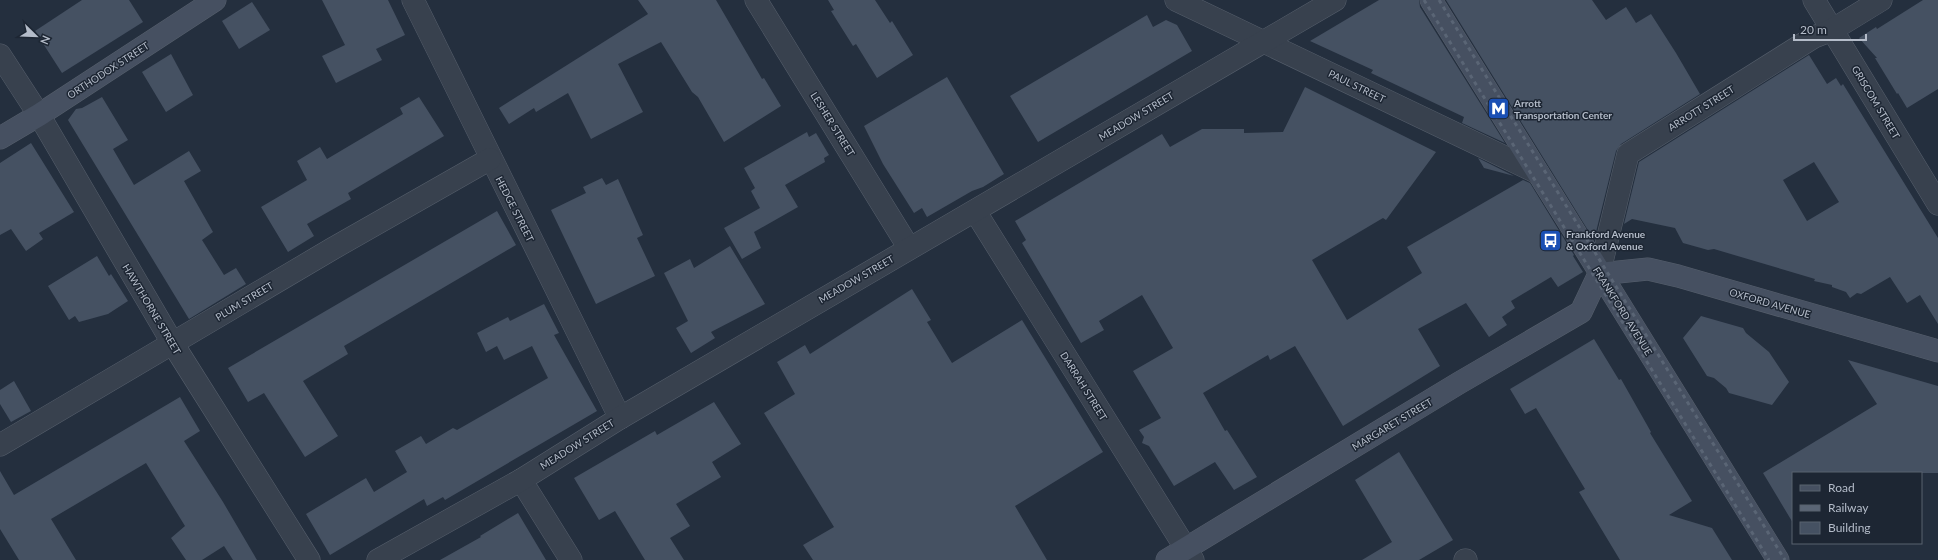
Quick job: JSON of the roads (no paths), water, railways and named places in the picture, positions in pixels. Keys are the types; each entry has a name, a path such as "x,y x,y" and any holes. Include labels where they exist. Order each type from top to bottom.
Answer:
{"street":[{"name":"ORTHODOX STREET","path":"0,138 215,0"},
{"name":"HEDGE STREET","path":"413,0 490,159 620,418"},
{"name":"LESHER STREET","path":"756,0 909,248"},
{"name":"PAUL STREET","path":"1176,0 1538,173"},
{"name":"MEADOW STREET","path":"378,560 521,480 620,418 1335,0"},
{"name":"FRANKFORD AVENUE","path":"1431,0 1599,274 1778,560"},
{"name":"GRISCOM STREET","path":"1814,0 1938,204"},
{"name":"ARROTT STREET","path":"1599,274 1628,154 1814,37 1832,30 1881,0"},
{"name":"HAWTHORNE STREET","path":"0,55 39,114 173,344 309,560"},
{"name":"PLUM STREET","path":"0,445 332,249 490,159"},
{"name":"DARRAH STREET","path":"975,211 1189,554"},
{"name":"OXFORD AVENUE","path":"1599,274 1648,269 1678,276 1938,351"},
{"name":"MARGARET STREET","path":"1167,560 1189,554 1453,387 1581,312 1599,274"},
{"path":"521,480 571,560"}],"railway":[{"path":"1424,0 1769,560"},
{"path":"1439,0 1785,560"}],"place":[{"name":"Arrott Transportation Center","path":"1499,109"},
{"name":"Frankford Avenue & Oxford Avenue","path":"1551,240"}]}
